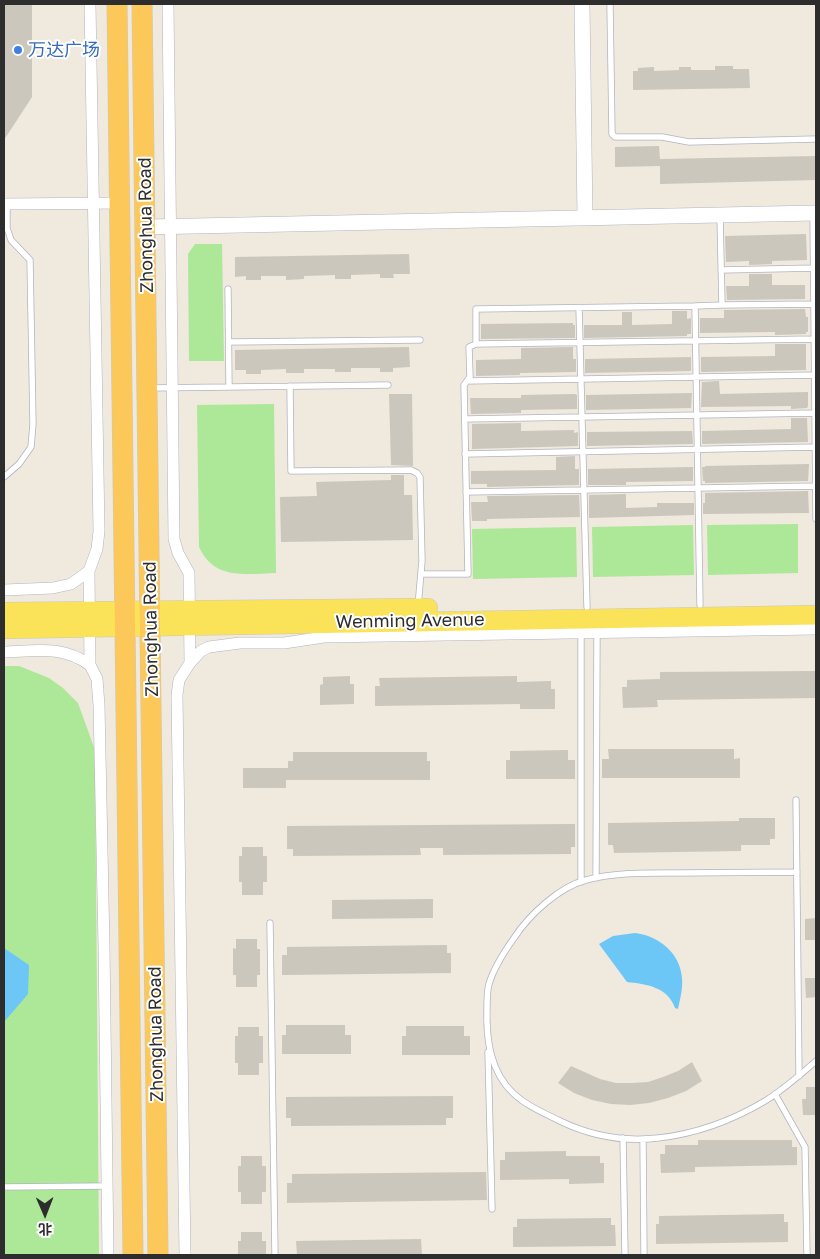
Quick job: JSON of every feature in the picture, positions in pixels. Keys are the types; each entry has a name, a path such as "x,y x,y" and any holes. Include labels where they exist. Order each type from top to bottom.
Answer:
{"highway":[{"name":"Zhonghua Road","path":"117,4 133,1255"},
{"name":"Zhonghua Road","path":"142,4 158,1255"}],"main road":[{"name":"Wenming Avenue","path":"190,618 418,608 816,603"},
{"name":"Wenming Avenue","path":"4,612 89,619 816,615"},
{"name":"Wenming Avenue","path":"4,629 89,619"}],"street":[{"path":"90,4 99,532 97,549 88,572 90,665 97,679 99,705 108,1255"},
{"path":"168,4 174,539 178,554 189,573 190,663"},
{"path":"582,4 584,218"},
{"path":"5,204 120,203"},
{"path":"146,227 815,213"},
{"path":"4,590 53,588 71,584 88,572"},
{"path":"185,1255 177,695 179,680 190,663 201,651 209,647 240,643 284,643 324,637 816,630"},
{"path":"4,652 63,652 78,657 90,665"}],"lane":[{"path":"610,4 612,134 616,137 662,137 689,142 816,139"},
{"path":"4,477 19,464 31,447 33,424 30,260 11,240 5,204"},
{"path":"815,213 816,519"},
{"path":"720,215 722,305"},
{"path":"721,270 815,268"},
{"path":"228,289 229,387"},
{"path":"476,344 476,309 815,304"},
{"path":"695,306 700,605"},
{"path":"579,308 587,606"},
{"path":"421,574 468,574 464,385 470,377 469,347 476,344 815,339"},
{"path":"229,342 420,340"},
{"path":"467,381 816,375"},
{"path":"148,388 388,385"},
{"path":"290,386 291,471 411,470 420,477 422,561 418,608"},
{"path":"465,419 816,413"},
{"path":"465,454 816,447"},
{"path":"466,492 816,486"},
{"path":"581,633 581,882"},
{"path":"596,878 597,633"},
{"path":"796,800 798,1076"},
{"path":"492,1209 487,1035 488,985 506,949 521,927 538,909 566,890 581,882 596,878 627,874 796,872"},
{"path":"270,923 274,1255"},
{"path":"487,1035 490,1055 502,1078 514,1094 535,1109 580,1130 605,1137 643,1139 682,1134 707,1128 766,1101 816,1061"},
{"path":"775,1094 805,1147 807,1255"},
{"path":"623,1138 625,1255"},
{"path":"643,1139 644,1255"},
{"path":"4,1187 107,1186"}],"green space":[{"path":"195,244 222,244 224,361 189,361 188,254"},
{"path":"274,404 276,573 232,573 213,565 205,558 199,547 197,405"},
{"path":"798,524 798,573 708,575 707,525"},
{"path":"693,525 694,575 593,577 592,527"},
{"path":"576,527 577,577 473,579 472,529"},
{"path":"4,666 19,666 49,678 63,688 78,703 95,750 99,1255 4,1255"}],"water":[{"path":"635,933 660,942 667,947 677,961 682,982 678,1009 675,1008 672,1001 662,991 642,984 627,982 599,944 613,936"},
{"path":"4,948 29,965 28,994 4,1022"}],"building":[{"name":"万达广场","path":"4,4 32,4 32,97 4,140"},
{"path":"715,66 733,66 733,69 749,69 750,88 633,90 633,71 638,71 638,68 654,67 654,71 679,70 679,67 691,67 691,70 715,70"},
{"path":"659,146 660,159 816,156 816,180 660,184 660,166 615,167 615,147"},
{"path":"806,234 807,260 772,261 772,264 749,265 749,261 726,262 725,236"},
{"path":"409,254 410,274 393,274 394,278 380,278 380,274 351,275 351,279 335,279 335,275 304,276 304,279 286,280 286,276 261,276 261,280 246,280 246,276 235,277 235,257"},
{"path":"749,274 772,274 772,285 805,285 805,299 727,300 726,286 749,286"},
{"path":"805,309 806,317 808,317 808,332 806,334 775,335 775,332 700,333 700,318 724,318 724,310"},
{"path":"672,311 687,311 687,319 691,318 691,334 687,334 687,336 584,338 584,325 622,325 622,312 632,312 632,325 672,324"},
{"path":"573,323 575,325 575,338 481,339 481,324"},
{"path":"775,344 806,344 806,370 701,371 701,357 775,356"},
{"path":"409,347 410,367 393,368 393,372 380,372 380,368 351,368 351,372 335,372 335,369 304,369 304,373 286,373 286,369 261,370 261,374 246,374 246,370 235,370 235,350"},
{"path":"573,347 573,359 576,359 576,372 476,376 476,360 521,359 521,348"},
{"path":"691,357 691,371 585,373 585,359"},
{"path":"719,381 720,394 808,392 808,406 807,408 791,409 791,406 701,407 702,382"},
{"path":"692,393 691,408 586,410 586,395"},
{"path":"389,394 412,394 413,466 391,465"},
{"path":"521,395 577,395 577,409 521,410 521,413 471,414 470,398 521,398"},
{"path":"791,418 807,418 808,442 702,444 702,431 791,429"},
{"path":"521,423 521,431 574,430 574,433 578,432 578,446 472,449 472,424"},
{"path":"692,431 693,444 587,446 587,432"},
{"path":"575,456 575,469 579,469 579,485 487,487 487,484 471,484 471,471 556,470 556,457"},
{"path":"809,464 808,481 705,483 703,481 702,467 705,466"},
{"path":"693,467 693,481 626,482 626,485 588,485 588,469"},
{"path":"391,475 404,475 404,495 412,495 413,540 281,542 280,497 317,496 316,482 391,480"},
{"path":"808,491 809,513 703,514 705,493"},
{"path":"626,494 626,508 657,507 657,503 694,503 694,515 589,518 589,495"},
{"path":"579,495 580,517 472,521 471,502 488,502 487,496"},
{"path":"816,671 816,698 657,700 658,707 623,708 622,687 627,687 627,680 660,679 660,672"},
{"path":"350,676 350,684 354,684 354,704 320,705 320,685 323,684 323,677"},
{"path":"517,676 517,682 551,681 551,689 555,689 555,709 520,709 520,704 375,706 375,686 380,686 379,678"},
{"path":"608,749 734,749 734,759 740,758 740,778 602,778 602,759 609,759"},
{"path":"568,750 568,760 575,760 575,779 506,779 506,760 510,760 510,751"},
{"path":"293,752 427,752 427,761 430,761 430,780 286,780 286,788 243,788 243,768 288,768 288,761 293,761"},
{"path":"739,818 775,818 775,839 770,839 770,845 741,845 741,851 614,853 613,845 608,845 608,823 739,821"},
{"path":"575,824 575,847 571,847 571,854 443,855 443,848 420,848 421,855 293,856 293,849 287,849 287,826"},
{"path":"242,847 263,847 263,856 267,856 267,882 263,882 263,895 242,895 242,882 239,882 239,856 242,856"},
{"path":"433,899 433,918 332,919 332,900"},
{"path":"816,918 816,940 805,940 805,919"},
{"path":"236,939 257,939 257,949 260,949 260,975 257,975 257,987 236,987 236,975 233,975 233,948 236,949"},
{"path":"447,945 447,953 451,953 451,973 282,975 282,955 287,955 287,947"},
{"path":"805,978 816,978 816,997 806,998"},
{"path":"286,1025 345,1025 345,1035 351,1035 351,1054 282,1054 282,1035 286,1035"},
{"path":"406,1026 464,1026 464,1036 470,1036 470,1055 402,1055 402,1036 406,1036"},
{"path":"238,1027 259,1027 259,1036 263,1036 263,1063 259,1063 259,1075 238,1075 238,1063 235,1063 235,1036 238,1036"},
{"path":"692,1062 702,1081 686,1091 649,1103 611,1104 592,1100 574,1093 558,1083 571,1066 600,1079 616,1083 632,1083 648,1082 663,1077 678,1071"},
{"path":"806,1087 816,1087 816,1115 803,1115 802,1099 806,1099"},
{"path":"453,1096 453,1118 446,1118 446,1125 291,1126 291,1118 286,1118 286,1097"},
{"path":"698,1140 792,1140 792,1147 797,1147 797,1165 695,1167 695,1172 661,1173 660,1154 665,1154 665,1145 698,1145"},
{"path":"566,1151 566,1156 600,1156 600,1163 604,1163 604,1183 569,1184 569,1179 500,1180 500,1160 505,1160 505,1152"},
{"path":"241,1156 262,1156 262,1166 266,1166 266,1192 262,1192 262,1204 241,1204 241,1192 238,1192 238,1166 241,1166"},
{"path":"486,1172 487,1200 287,1203 287,1183 292,1183 292,1174"},
{"path":"784,1214 784,1222 788,1222 788,1242 656,1244 656,1224 659,1224 659,1216"},
{"path":"611,1218 611,1225 615,1225 616,1246 513,1247 513,1227 517,1227 517,1219"},
{"path":"241,1232 262,1232 262,1241 266,1241 266,1255 238,1255 238,1241 241,1241"},
{"path":"421,1239 422,1255 297,1255 296,1241"}],"place":[{"name":"万达广场","path":"18,50"}]}
